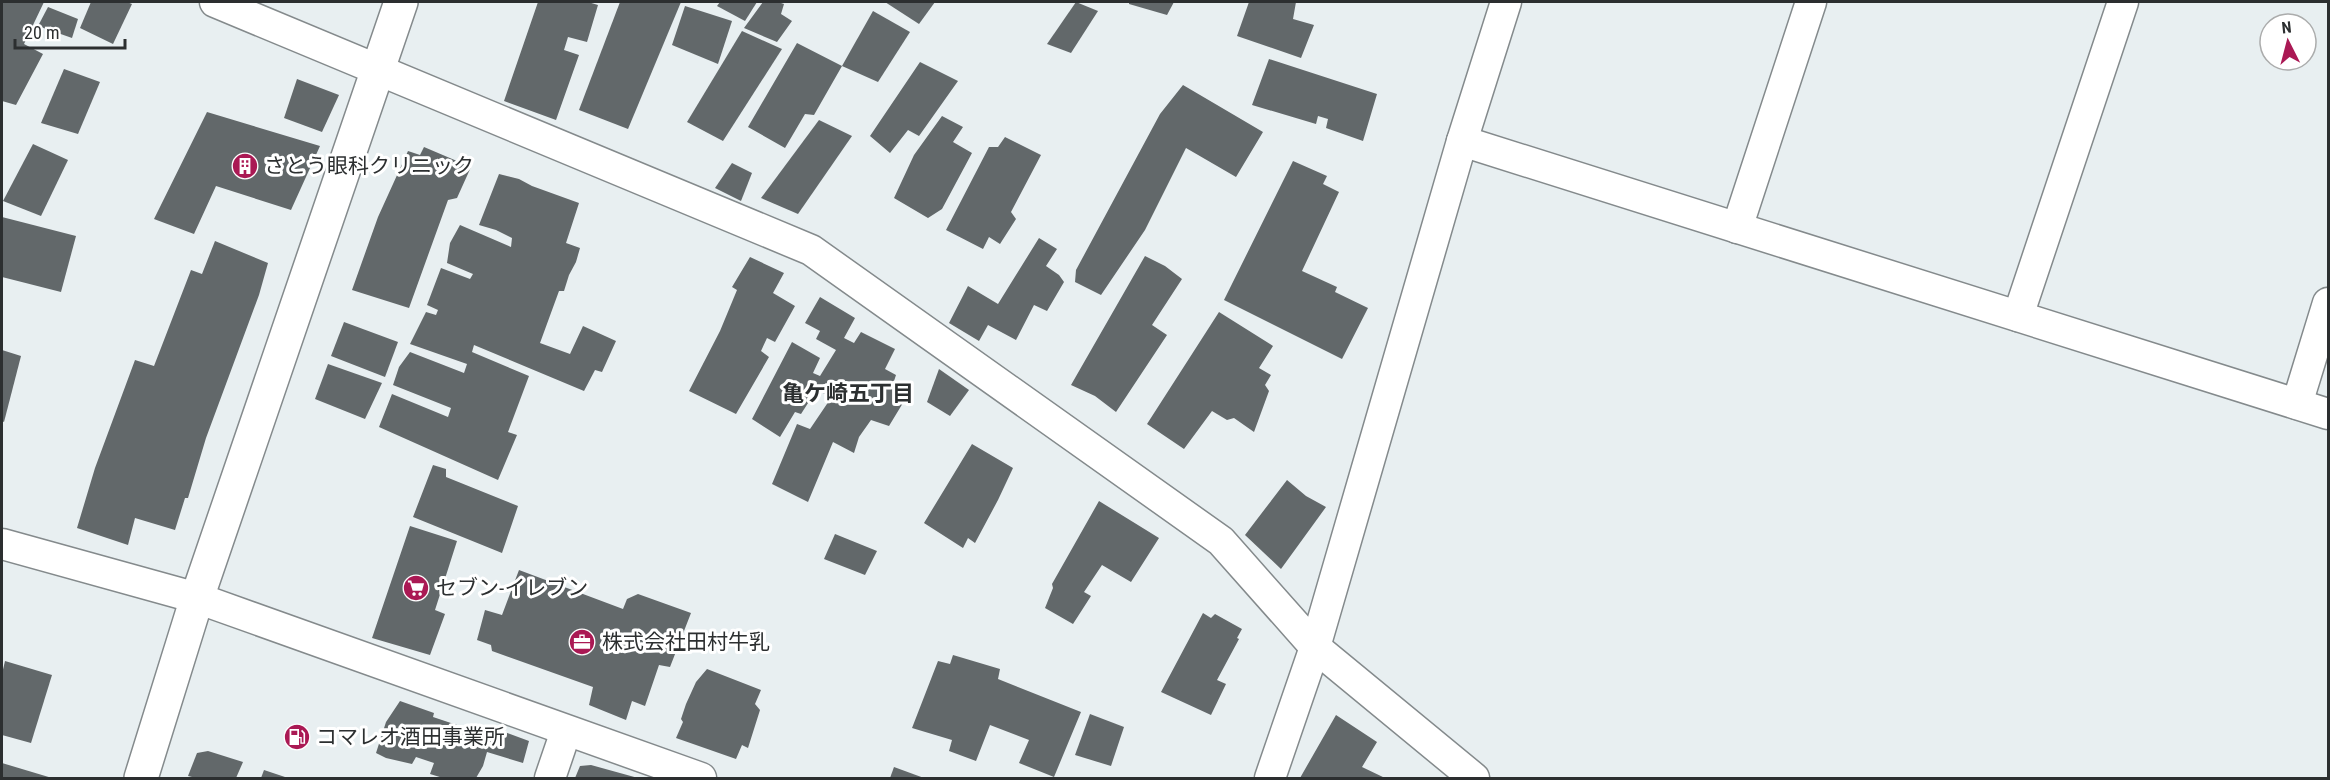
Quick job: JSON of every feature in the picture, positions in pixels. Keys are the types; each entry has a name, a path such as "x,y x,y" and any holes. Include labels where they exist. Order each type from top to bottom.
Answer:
{"street":[{"path":"215,2 811,250 1221,541 1315,647 1474,778"},
{"path":"141,778 197,598 400,2"},
{"path":"1270,778 1315,647 1462,141 1506,2"},
{"path":"1737,228 1811,2"},
{"path":"2018,316 2123,2"},
{"path":"1462,141 2328,414"},
{"path":"2297,404 2328,303"},
{"path":"2,544 197,598 701,778"},
{"path":"550,778 566,731"}],"building":[{"path":"2,2 44,2 24,44 43,54 16,105 2,101"},
{"path":"91,2 132,4 113,44 80,28"},
{"path":"538,2 588,2 598,5 587,42 568,37 564,50 579,55 556,120 504,101"},
{"path":"620,2 681,2 628,129 579,110"},
{"path":"720,2 757,2 745,21 717,6"},
{"path":"763,2 784,4 781,14 792,21 777,42 744,28"},
{"path":"885,2 935,2 919,24"},
{"path":"1076,2 1098,11 1071,53 1047,44"},
{"path":"1129,2 1174,2 1167,15 1129,4"},
{"path":"1249,2 1296,2 1293,19 1314,25 1301,58 1237,36"},
{"path":"685,6 732,21 718,64 672,45"},
{"path":"48,7 78,19 72,38 38,26"},
{"path":"873,11 910,32 878,82 842,66"},
{"path":"742,31 782,49 723,141 687,122"},
{"path":"797,43 842,66 814,115 805,114 785,148 748,127"},
{"path":"1269,59 1377,94 1363,141 1326,128 1328,119 1318,116 1316,124 1252,105"},
{"path":"920,62 958,81 919,136 908,130 890,153 870,136"},
{"path":"64,69 100,82 78,134 41,123"},
{"path":"297,79 339,95 322,132 284,118"},
{"path":"1183,85 1263,132 1236,177 1186,148 1145,230 1101,295 1075,282 1076,270 1160,114"},
{"name":"さとう眼科クリニック","path":"207,112 320,146 291,210 216,186 194,234 154,219"},
{"path":"942,116 963,127 953,142 972,153 942,209 928,218 894,198 914,155"},
{"path":"819,120 852,136 798,214 761,198"},
{"path":"1005,137 1041,155 1011,212 1016,219 1000,244 989,237 983,249 946,230 989,147 998,147"},
{"path":"33,144 68,160 41,216 3,201"},
{"path":"424,147 471,167 457,198 448,200 409,308 352,290 378,217 408,151 420,155"},
{"path":"1293,161 1327,176 1323,184 1339,192 1302,271 1337,287 1335,292 1368,308 1342,359 1224,300"},
{"path":"732,163 752,173 741,201 715,188"},
{"path":"499,174 519,179 579,203 566,243 580,248 564,291 559,291 540,343 570,354 583,326 616,341 602,372 595,370 584,391 474,345 472,352 529,376 508,432 517,435 498,480 379,427 392,394 448,417 451,408 393,385 399,367 410,352 464,373 467,364 410,344 426,312 436,315 438,310 427,305 441,268 470,279 473,274 447,263 450,243 460,225 511,247 512,238 479,225"},
{"path":"2,217 76,236 61,292 2,277"},
{"path":"1039,238 1057,249 1046,266 1059,275 1064,282 1047,311 1034,305 1016,340 988,325 979,341 949,323 968,286 998,304"},
{"path":"215,241 268,263 259,295 175,530 135,518 128,545 77,528 95,468 135,360 154,366 191,270 202,274"},
{"path":"1145,256 1165,266 1182,279 1152,325 1167,335 1116,412 1095,396 1071,385"},
{"path":"750,257 784,273 773,293 795,306 775,342 767,338 761,351 769,357 736,414 689,391 720,331 737,290 732,287"},
{"path":"820,297 855,318 844,338 854,343 861,332 895,349 885,369 896,375 893,384 909,393 889,426 871,420 859,437 854,453 833,442 808,502 772,484 797,424 810,429 831,398 817,389 801,414 795,412 780,437 752,419 792,342 820,358 813,373 820,376 836,350 816,339 820,331 805,323"},
{"path":"1219,312 1273,346 1259,368 1271,375 1265,385 1269,391 1254,432 1234,418 1227,420 1212,411 1184,449 1147,424"},
{"path":"344,322 398,342 385,377 331,356"},
{"path":"2,350 21,356 4,422 2,421"},
{"path":"328,364 382,383 365,419 315,399"},
{"path":"939,369 969,390 950,416 927,402"},
{"path":"972,444 1013,468 975,543 968,538 963,548 924,523"},
{"path":"433,465 446,469 446,477 518,506 502,553 413,517"},
{"path":"1287,480 1306,496 1326,507 1281,569 1245,535"},
{"path":"1099,501 1159,538 1131,582 1102,565 1084,592 1091,596 1073,624 1045,608 1053,588 1052,584"},
{"name":"セブン-イレブン","path":"410,526 457,541 435,610 445,614 430,655 372,638"},
{"path":"835,534 877,551 865,575 824,559"},
{"name":"株式会社田村牛乳","path":"519,570 623,609 627,599 638,594 691,613 670,667 659,665 645,706 632,701 626,720 589,705 593,687 492,651 491,645 477,640 485,610 502,615"},
{"path":"1203,613 1211,618 1215,614 1242,629 1217,680 1226,684 1211,715 1161,692"},
{"path":"953,655 1000,669 998,679 1081,712 1054,777 1019,763 1029,740 990,725 976,761 949,751 952,740 912,728 938,661 950,664"},
{"path":"5,661 52,675 31,743 2,735 2,674"},
{"path":"707,669 761,690 755,704 760,710 748,748 742,745 736,759 676,738 683,722 681,719 686,704 696,682"},
{"path":"400,701 434,713 433,717 472,730 476,727 492,732 494,728 529,741 523,763 487,752 476,778 443,778 430,774 434,763 416,757 412,764 386,758 376,753 386,722"},
{"path":"1090,714 1124,727 1111,766 1075,755"},
{"path":"1336,715 1377,742 1362,767 1385,778 1300,778"},
{"path":"208,751 243,762 236,778 188,776 197,753"},
{"path":"2,763 52,778 2,778"},
{"path":"591,765 638,778 575,778 580,766"},
{"path":"894,767 924,778 890,778"},
{"path":"264,770 288,778 261,778"}],"place":[{"name":"さとう眼科クリニック","path":"245,166"},
{"name":"セブン-イレブン","path":"416,588"},
{"name":"株式会社田村牛乳","path":"582,642"},
{"name":"コマレオ酒田事業所","path":"297,737"}],"district":[{"name":"亀ケ崎五丁目","path":"848,393"}]}
